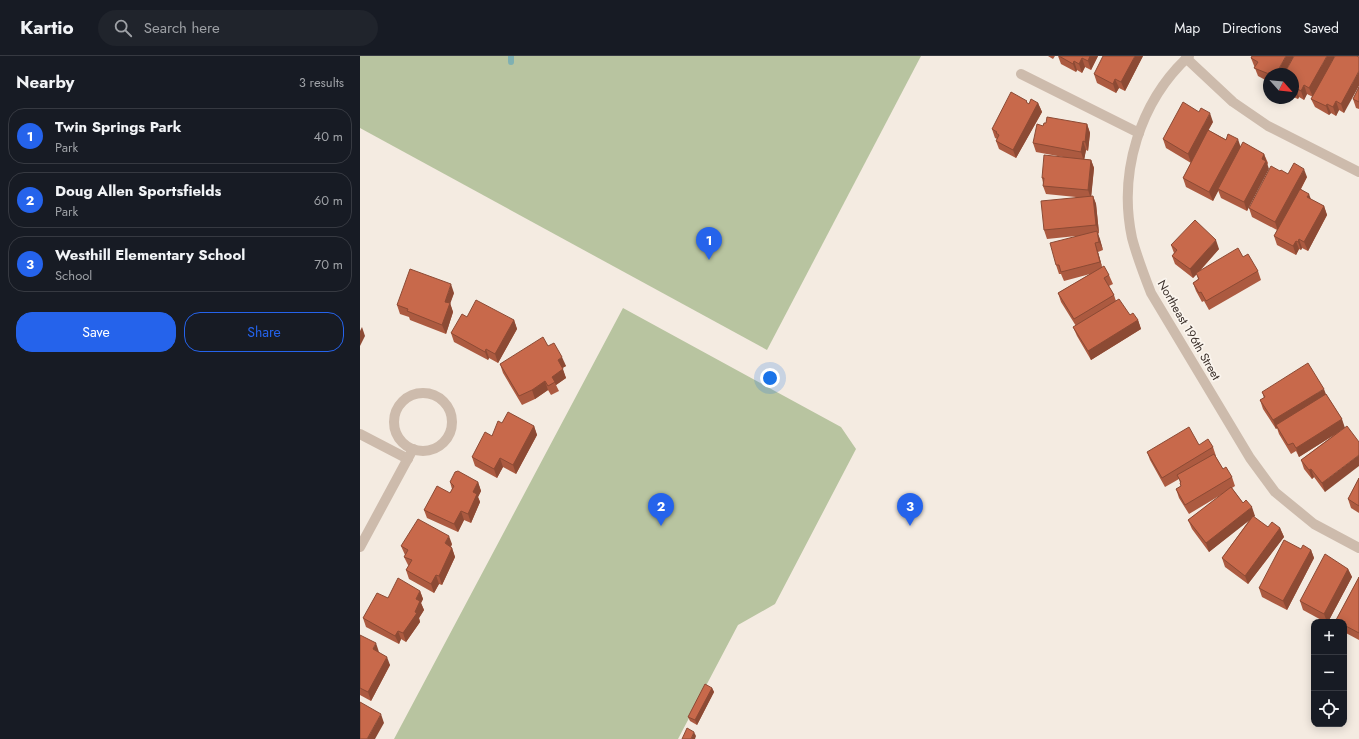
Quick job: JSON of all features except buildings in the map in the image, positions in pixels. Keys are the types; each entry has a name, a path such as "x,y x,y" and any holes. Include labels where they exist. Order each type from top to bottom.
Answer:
{"street":[{"name":"Northeast 196th Street","path":"1188,57 1170,74 1147,111 1132,159 1128,187 1128,213 1132,238 1151,293 1250,458 1275,492 1314,524 1359,548"},
{"path":"1188,57 1233,102 1268,126 1359,172"},
{"path":"1021,74 1139,133"},
{"path":"418,393 427,393 436,396 444,402 452,419 451,428 447,438 441,445 432,449 423,451 413,449 399,438 395,429 394,420 396,410 402,402 418,393"},
{"path":"360,434 408,459"},
{"path":"360,547 413,449"}],"green space":[{"path":"360,56 921,56 767,350 360,128"},
{"path":"623,308 841,427 856,449 775,604 738,625 678,739 394,739"}],"waterway":[{"path":"511,56 511,62"}],"place":[{"name":"Twin Springs Park","path":"709,260"},
{"name":"Doug Allen Sportsfields","path":"661,526"},
{"name":"Westhill Elementary School","path":"910,526"}]}
